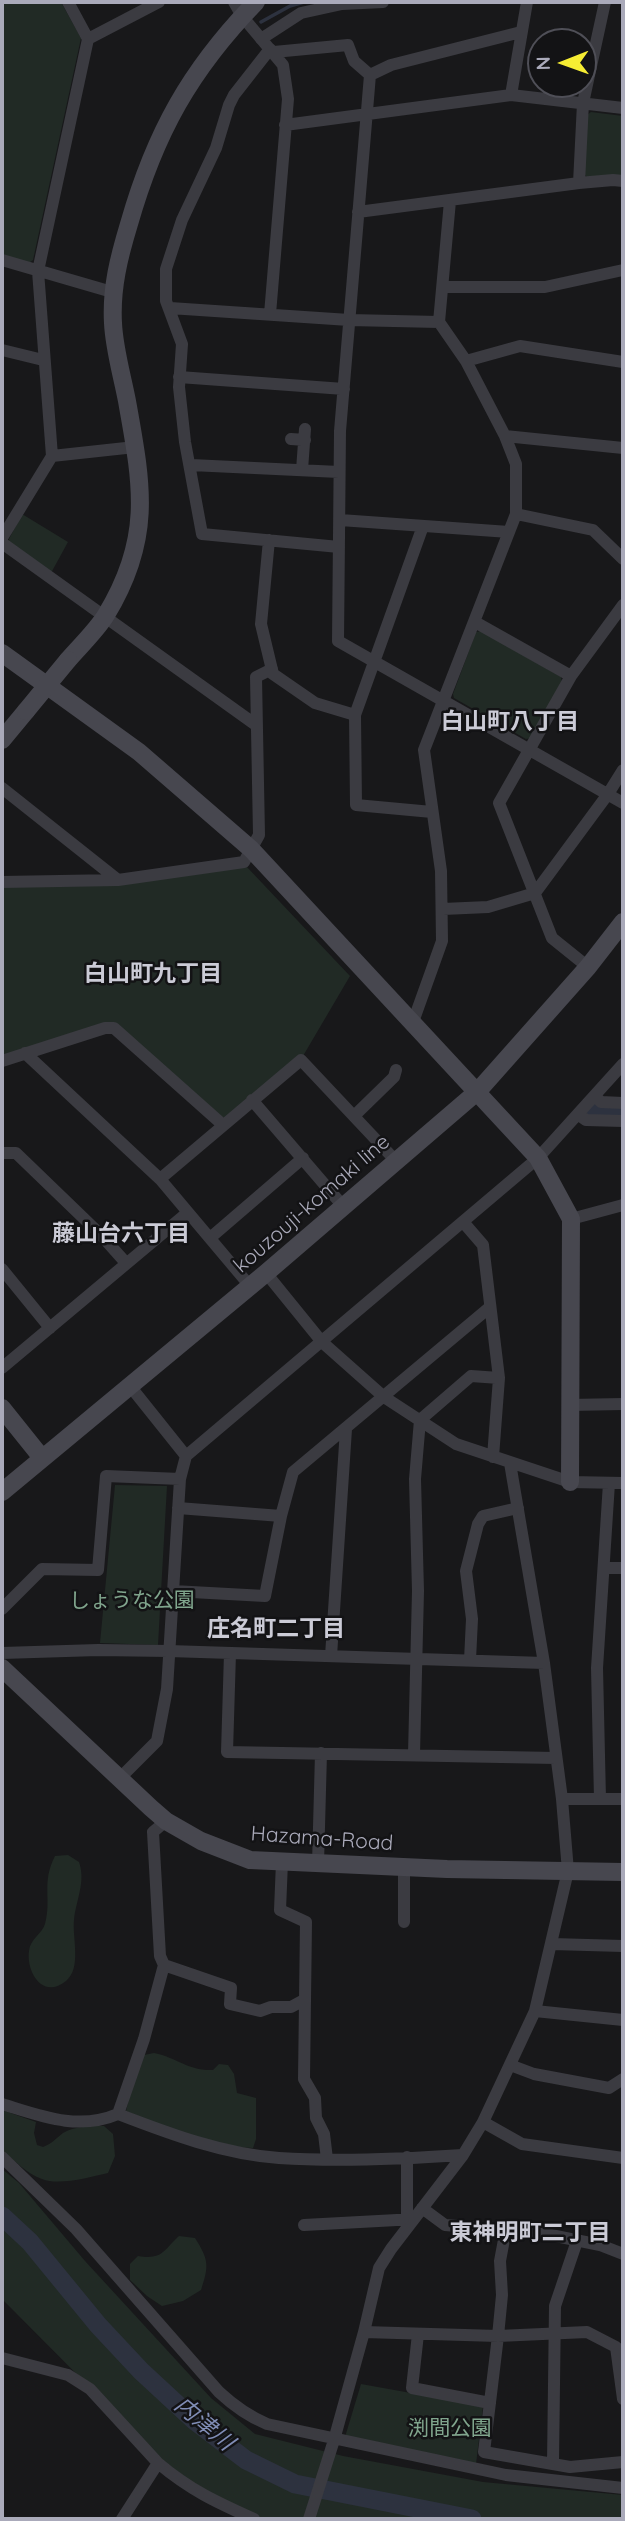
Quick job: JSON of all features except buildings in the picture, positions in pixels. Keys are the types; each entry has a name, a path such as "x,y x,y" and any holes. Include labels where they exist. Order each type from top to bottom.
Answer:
{"street":[{"path":"68,2 88,38 38,271 52,456 2,540 256,725"},
{"path":"4,732 26,711 105,617 128,570 137,540 141,483 113,326 112,292 117,264 138,192 155,145 174,106 238,9 256,2"},
{"path":"339,547 202,534 185,442 179,376 182,344 166,297 166,269 182,220 216,148 234,95 268,47 301,13 342,4 383,2"},
{"path":"511,95 527,2"},
{"path":"579,183 583,103 605,2"},
{"path":"88,38 153,3"},
{"path":"238,9 283,65 288,99 270,314"},
{"path":"370,75 391,65 521,32"},
{"path":"268,47 348,45 354,61 370,75"},
{"path":"370,75 339,472 338,641 623,803"},
{"path":"285,125 511,95 623,108"},
{"path":"358,212 579,183 623,181"},
{"path":"413,1022 442,941 441,871 424,750 516,514 516,464 505,436 466,361 439,322 450,201"},
{"path":"2,260 112,292"},
{"path":"443,287 545,287 623,270"},
{"path":"170,308 349,320 439,322"},
{"path":"466,361 520,346 623,362"},
{"path":"2,349 43,360"},
{"path":"179,376 344,389"},
{"path":"291,439 305,434 302,470"},
{"path":"505,436 623,448"},
{"path":"52,456 135,447"},
{"path":"191,465 339,472"},
{"path":"516,514 593,530 623,559"},
{"path":"340,520 509,532"},
{"path":"423,526 355,715 356,805 432,812"},
{"path":"269,540 261,624 273,674 315,703 355,715"},
{"path":"588,967 552,938 499,803 571,677 623,605"},
{"path":"475,622 571,677"},
{"path":"2,653 138,752 251,849 538,1158 571,1219 570,1482"},
{"path":"2,882 118,880 244,862 259,835 256,677 272,669"},
{"path":"443,909 488,907 535,893 623,770"},
{"path":"2,788 118,880"},
{"name":"kouzouji-komaki line","path":"2,1492 266,1273 478,1091 588,967 623,922"},
{"path":"2,1061 105,1028 114,1028 223,1125"},
{"path":"26,1053 160,1179 250,1286"},
{"path":"160,1179 301,1060 396,1161"},
{"path":"120,1778 156,1741 167,1689 180,1479 186,1456 538,1158 596,1097 623,1064"},
{"path":"354,1116 394,1077 396,1070"},
{"path":"596,1097 601,1102 623,1103"},
{"path":"252,1100 343,1206"},
{"path":"579,1115 586,1121 623,1121"},
{"path":"2,1153 16,1153 101,1235 125,1263"},
{"path":"210,1238 303,1158"},
{"path":"571,1219 623,1205"},
{"path":"2,1368 187,1213"},
{"path":"464,1223 483,1245 499,1378 493,1457"},
{"path":"2,1269 50,1328"},
{"path":"266,1273 322,1342 384,1397 456,1444 570,1482 623,1483"},
{"path":"173,1591 265,1596 293,1472 490,1307"},
{"path":"414,1754 418,1591 415,1479 420,1420 471,1376 499,1378"},
{"path":"130,1386 186,1456"},
{"path":"569,1405 623,1404"},
{"path":"2,1408 42,1458"},
{"path":"331,1656 346,1429"},
{"path":"309,2519 365,2332 371,2295 379,2269 409,2222 463,2155 483,2122 535,2011 568,1871 562,1798 544,1663 510,1463"},
{"path":"2,1609 42,1569 98,1570 106,1476 180,1479"},
{"path":"600,1799 597,1668 609,1483"},
{"path":"178,1508 281,1516"},
{"path":"470,1660 472,1619 466,1571 478,1524 483,1516 518,1508"},
{"path":"604,1568 623,1568"},
{"path":"2,1653 169,1651 544,1663"},
{"path":"230,1653 227,1752 556,1758"},
{"name":"Hazama-Road","path":"2,1668 166,1821 225,1852 250,1860 318,1864 623,1872"},
{"path":"318,1864 321,1753"},
{"path":"562,1798 623,1799"},
{"path":"2,2104 67,2123 110,2118 118,2114 144,2039 164,1965 160,1956 153,1832 166,1821"},
{"path":"282,1861 280,1910 306,1922 304,2078 315,2098 316,2119 324,2134 327,2159"},
{"path":"404,1867 404,1922"},
{"path":"552,1944 623,1945"},
{"path":"164,1965 231,1988 230,2004 260,2011 271,2007 291,2007 304,2000"},
{"path":"535,2011 623,2020"},
{"path":"510,2065 534,2074 609,2088 623,2079"},
{"path":"118,2114 185,2139 278,2158 463,2155"},
{"path":"483,2122 522,2144 623,2158"},
{"path":"2,2157 76,2229 219,2392 237,2408 267,2424 506,2475 623,2488"},
{"path":"407,2157 409,2222"},
{"path":"422,2208 445,2225 541,2233 600,2245 623,2254"},
{"path":"304,2224 409,2222"},
{"path":"506,2229 500,2261 502,2295 484,2452 570,2467 623,2462"},
{"path":"553,2463 555,2306 577,2241"},
{"path":"365,2332 498,2336 587,2332 616,2347 623,2399"},
{"path":"418,2334 412,2388 490,2403"},
{"path":"2,2358 68,2375 90,2389 158,2463 183,2484 208,2499 254,2519"},
{"path":"122,2519 158,2463"}],"green space":[{"path":"2,2 61,2 81,38 33,260 29,263 2,255"},
{"path":"591,112 623,116 623,177 588,178 584,174 587,115"},
{"path":"22,514 68,542 51,573 9,544"},
{"path":"481,631 561,677 562,682 531,738 526,739 454,698 453,694 476,632"},
{"path":"246,866 350,976 303,1056 226,1117 221,1117 114,1022 2,1056 2,887"},
{"name":"しょうな公園","path":"115,1485 167,1486 158,1645 100,1643"},
{"path":"68,1855 79,1862 81,1869 74,1920 74,1968 66,1981 50,1987 43,1985 33,1975 29,1951 45,1924 49,1874 55,1856"},
{"path":"154,2053 204,2070 213,2070 219,2064 228,2065 234,2074 237,2093 256,2098 256,2139 253,2148 204,2140 126,2111 133,2082 144,2055"},
{"path":"2,2110 36,2122 34,2133 37,2145 43,2147 72,2129 104,2126 113,2134 115,2156 108,2173 57,2182 31,2174 2,2150"},
{"path":"2,2169 19,2183 85,2261 211,2398 255,2434 343,2456 483,2482 623,2495 623,2519 263,2519 204,2492 159,2457 2,2299"},
{"path":"179,2236 195,2238 205,2258 205,2275 201,2290 183,2301 162,2306 130,2280 130,2264 138,2256 152,2257 162,2253"},
{"name":"渕間公園","path":"361,2384 483,2406 476,2464 345,2437"}],"waterway":[{"path":"261,22 290,6 304,2"},
{"path":"595,1110 623,1111"},
{"name":"内津川","path":"2,2216 30,2242 98,2325 141,2371 195,2421 246,2460 295,2484 472,2519"}],"district":[{"name":"白山町八丁目","path":"510,722"},
{"name":"白山町九丁目","path":"153,974"},
{"name":"藤山台六丁目","path":"121,1234"},
{"name":"庄名町二丁目","path":"276,1629"},
{"name":"東神明町二丁目","path":"530,2233"}]}
